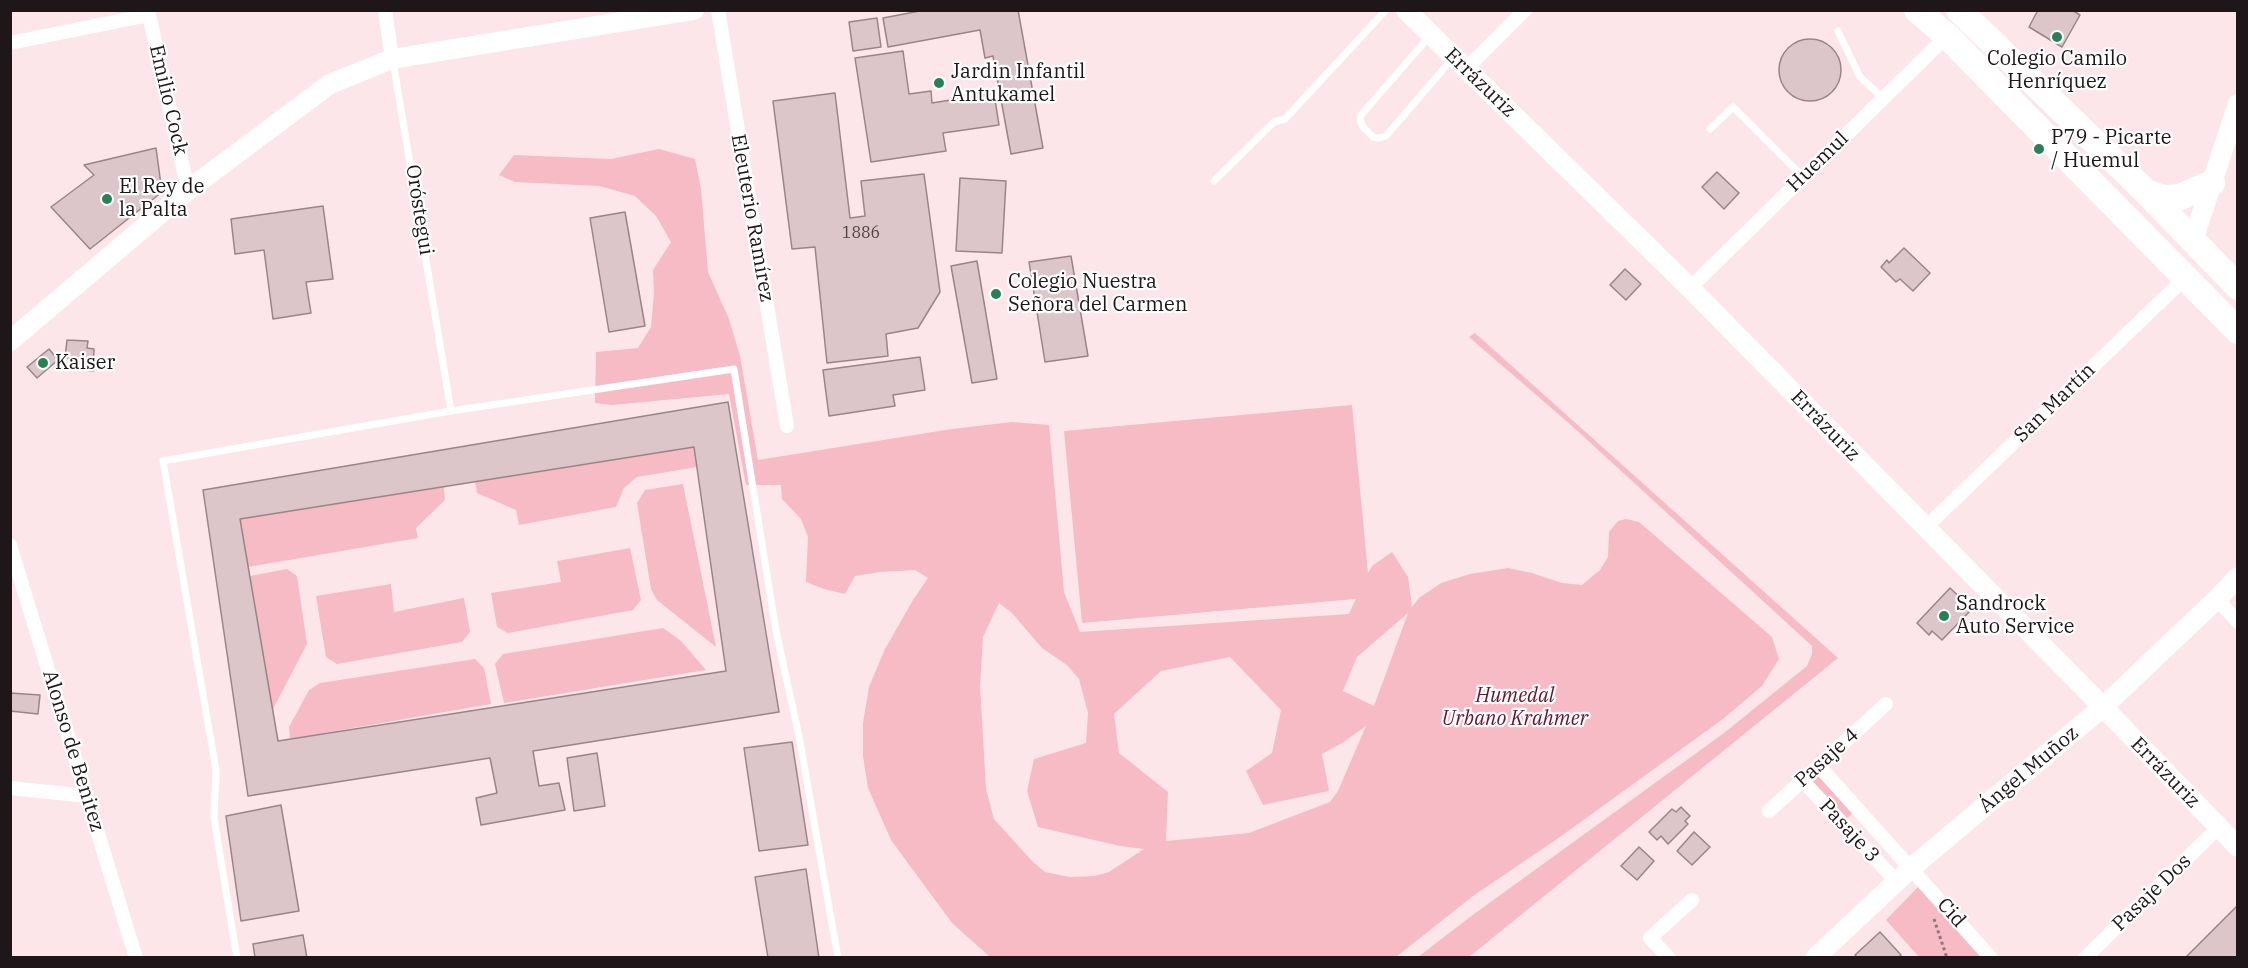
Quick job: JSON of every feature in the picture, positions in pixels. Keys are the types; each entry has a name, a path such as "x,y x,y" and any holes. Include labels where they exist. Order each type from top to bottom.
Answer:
{"highway":[{"path":"1917,10 1947,36 2238,331"},
{"path":"1959,10 2146,192 2238,287"},
{"path":"2146,192 2163,198 2180,197 2212,183"},
{"path":"2192,284 2190,258 2193,240"}],"main road":[{"path":"10,341 188,190 330,84 392,58 694,10"},
{"name":"Errázuriz","path":"1406,10 1690,288 2238,847"},
{"path":"2193,240 2238,104"},
{"name":"Ángel Muñoz","path":"1815,957 1903,875 2103,707 2238,577"}],"street":[{"name":"Oróstegui","path":"385,10 392,58"},
{"name":"Eleuterio Ramírez","path":"718,10 787,426"},
{"path":"1459,64 1525,10"},
{"path":"10,43 149,13"},
{"name":"Emilio Cock","path":"149,13 188,190"},
{"name":"Huemul","path":"1690,288 1947,36"},
{"name":"San Martín","path":"1925,528 2192,284"},
{"name":"Alonso de Benitez","path":"10,545 136,957"},
{"path":"2217,599 2238,622"},
{"name":"Pasaje 4","path":"1769,811 1886,704"},
{"name":"Pasaje 3","path":"1819,766 1903,875"},
{"name":"Pasaje 3","path":"1802,780 1903,875"},
{"path":"10,788 87,796"},
{"name":"Pasaje Dos","path":"2085,957 2218,828"},
{"name":"Cid","path":"1903,875 1991,957"},
{"path":"1669,957 1650,938 1692,900"}],"lane":[{"path":"1215,181 1274,122 1285,119 1386,10"},
{"path":"1838,32 1860,77 1883,98"},
{"path":"1431,35 1361,115 1360,120 1363,127 1373,137 1386,136 1459,64"},
{"name":"Oróstegui","path":"392,58 451,411"},
{"path":"1710,129 1733,107 1803,177"},
{"path":"237,957 214,818 216,770 163,461 451,411 734,369 776,631 799,736 838,957"}],"green space":[{"name":"Humedal Urbano Krahmer","path":"659,149 695,159 701,189 708,272 729,319 740,356 758,460 952,429 1012,422 1049,425 1064,592 1080,632 1349,614 1356,599 1082,623 1064,431 1352,405 1368,573 1372,566 1392,552 1408,577 1412,607 1419,598 1441,583 1470,574 1508,568 1562,583 1582,585 1600,570 1608,557 1609,532 1618,521 1626,519 1639,522 1772,637 1779,659 1762,686 1723,719 1560,837 1473,896 1396,957 990,957 952,923 891,840 868,788 863,756 863,723 869,687 885,649 928,578 915,570 855,576 845,594 806,582 808,537 801,519 782,499 781,485 746,485 729,394 612,405 595,403 596,352 638,348 651,327 653,270 671,242 656,216 635,196 599,186 515,182 499,175 514,155 611,159","holes":["999,603 1012,613 1042,648 1067,665 1079,679 1088,713 1086,743 1034,759 1027,791 1038,827 1120,846 1144,849 1109,872 1095,876 1070,877 1045,872 994,819 986,789 980,686 983,637","1408,613 1374,706 1343,691 1357,657","1230,657 1281,710 1272,753 1246,771 1263,805 1329,791 1322,754 1366,726 1338,791 1330,802 1249,833 1166,841 1168,792 1119,753 1114,714 1161,671"]},
{"path":"1475,333 1838,658 1469,957 1418,957 1724,733 1807,666 1812,654 1812,646 1571,425 1469,337"},
{"path":"694,447 697,467 637,477 624,488 616,507 519,525 516,510 477,493 475,482"},
{"path":"683,484 716,647 657,600 651,589 637,503 645,490"},
{"path":"444,487 445,500 416,528 418,538 248,567 240,519"},
{"path":"630,548 641,600 633,610 508,633 497,627 491,593 561,582 557,561"},
{"path":"287,569 297,576 307,644 272,711 250,576"},
{"path":"391,584 394,612 464,598 470,632 462,642 337,664 326,657 316,596"},
{"path":"663,628 681,641 706,670 504,703 495,664 503,654"},
{"path":"475,659 484,668 491,704 290,739 289,727 309,690 320,683"},
{"path":"1818,776 1853,813 1846,819 1812,782"},
{"path":"1919,886 1985,957 1919,957 1886,920"}],"building":[{"path":"925,10 1018,10 1043,148 1011,154 993,56 985,58 980,30 888,47 883,18"},
{"name":"Colegio Camilo Henríquez","path":"2038,10 2072,10 2080,15 2062,47 2029,27"},
{"path":"877,18 881,47 853,51 849,22"},
{"path":"1810,39 1827,44 1832,48 1836,53 1841,70 1836,87 1832,92 1827,96 1810,101 1793,96 1788,92 1784,87 1779,70 1784,53 1788,48 1793,44"},
{"path":"903,51 909,94 931,91 932,103 994,93 999,125 943,133 946,151 871,162 855,58"},
{"path":"835,93 850,218 865,216 861,181 924,174 940,292 918,328 886,334 888,356 827,363 815,247 792,249 773,101"},
{"name":"El Rey de la Palta","path":"156,148 162,192 90,249 51,207 94,175 84,165"},
{"path":"1717,172 1739,193 1724,209 1702,187"},
{"path":"960,178 1006,181 1002,253 956,251"},
{"path":"323,206 333,279 306,282 311,313 273,319 264,250 235,254 231,219"},
{"path":"625,212 645,326 609,332 590,218"},
{"path":"1904,248 1930,273 1913,291 1900,279 1896,282 1881,267 1887,260 1889,263"},
{"path":"1071,256 1088,356 1045,362 1029,262"},
{"path":"977,261 997,379 972,383 951,266"},
{"path":"1625,269 1641,284 1626,300 1610,285"},
{"path":"67,340 88,341 87,348 94,349 93,371 73,369 74,359 65,358"},
{"name":"Kaiser","path":"49,349 58,360 37,378 27,367"},
{"path":"920,357 925,390 893,395 895,406 829,416 823,370"},
{"path":"728,402 779,712 533,751 539,786 559,783 565,810 481,825 476,798 497,793 490,758 248,796 203,490","holes":["694,447 726,671 278,741 240,519"]},
{"name":"Sandrock Auto Service","path":"1950,588 1972,609 1942,640 1932,631 1929,635 1917,623"},
{"path":"10,693 40,695 38,714 10,711"},
{"path":"792,742 808,845 759,851 744,748"},
{"path":"597,753 605,806 574,811 567,758"},
{"path":"281,805 299,911 241,921 226,816"},
{"path":"1681,807 1690,816 1685,821 1688,824 1668,844 1661,836 1657,840 1649,832 1672,809 1676,812"},
{"path":"1694,832 1710,847 1692,865 1677,851"},
{"path":"1639,847 1654,861 1637,880 1621,866"},
{"path":"806,869 819,958 768,958 755,877"},
{"path":"2238,905 2238,958 2185,958"},
{"path":"1880,932 1901,955 1898,958 1858,958 1855,955"},
{"path":"303,935 307,958 255,958 253,944"}],"place":[{"name":"Colegio Camilo Henríquez","path":"2057,37"},
{"name":"Jardin Infantil Antukamel","path":"939,83"},
{"name":"P79 - Picarte / Huemul","path":"2039,149"},
{"name":"El Rey de la Palta","path":"107,199"},
{"name":"Colegio Nuestra Señora del Carmen","path":"996,294"},
{"name":"Kaiser","path":"43,363"},
{"name":"Sandrock Auto Service","path":"1944,616"}]}
